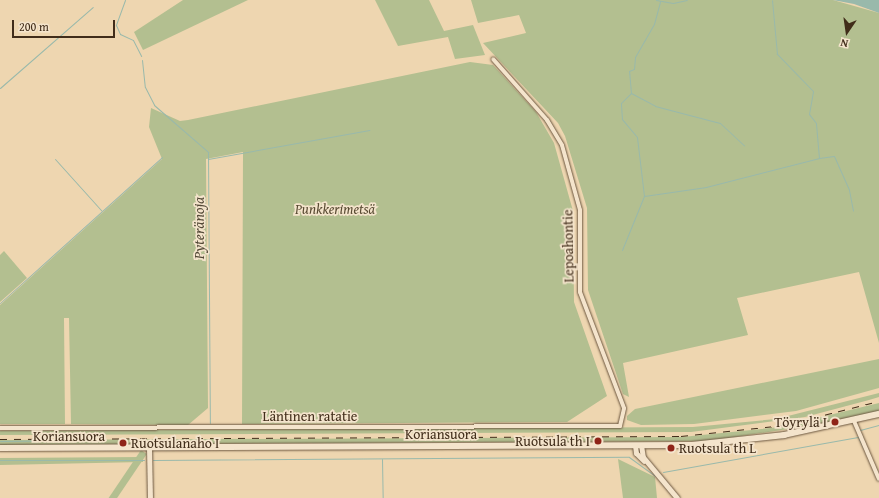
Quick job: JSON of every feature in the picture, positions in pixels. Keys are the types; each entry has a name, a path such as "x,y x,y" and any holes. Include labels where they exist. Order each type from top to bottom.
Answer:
{"main road":[{"name":"Koriansuora","path":"0,448 638,445 734,442 854,421 879,414"}],"street":[{"name":"Lepoahontie","path":"493,59 547,120 562,145 580,210 580,292 624,408 620,426"},
{"path":"854,421 879,479"},
{"name":"Läntinen ratatie","path":"0,428 620,426"},
{"path":"638,445 638,456 649,464 677,498"},
{"path":"149,447 150,498"}],"green space":[{"path":"183,0 248,0 143,50 134,32"},
{"path":"375,0 429,0 444,31 473,25 485,55 455,59 448,37 398,46"},
{"path":"471,0 833,0 879,13 879,343 859,272 737,298 748,335 623,363 629,397 623,394 588,290 587,208 565,136 558,123 483,43 526,33 519,15 478,23"},
{"name":"Punkkerimetsä","path":"470,62 493,65 536,112 554,143 573,211 574,302 607,396 567,422 242,424 243,152 206,159 208,408 188,425 71,424 69,318 64,318 65,424 0,424 0,305 162,159 149,127 151,108 180,121 188,120"},
{"path":"4,251 27,278 0,302 0,255"},
{"path":"879,359 879,388 796,411 694,424 641,425 627,420 627,416 635,409"},
{"path":"879,393 879,397 805,417 691,432 0,435 0,431 693,427 776,419"},
{"path":"879,403 879,412 846,420 709,441 0,445 0,440 682,437 780,427"},
{"path":"141,450 147,454 117,498 109,498"},
{"path":"143,457 143,462 0,465 0,458"},
{"path":"618,459 655,477 657,498 623,498"}],"shaded area":[{"path":"833,0 879,0 879,13 854,4"}],"waterway":[{"name":"Pyteränoja","path":"125,0 116,25 120,34 133,40 141,56"},
{"name":"Pyteränoja","path":"656,0 673,3 687,0"},
{"path":"644,196 706,187 819,158 816,123 809,114 813,91 777,54 772,0"},
{"path":"622,250 644,196 637,137 622,119 621,103 631,93 629,71 634,69 635,57 654,24 660,2"},
{"path":"0,88 93,7"},
{"name":"Pyteränoja","path":"142,60 145,87 154,105 208,152 210,423"},
{"path":"631,93 655,106 720,123 744,145"},
{"path":"208,159 369,130"},
{"path":"819,158 834,156 849,190 853,211"},
{"path":"0,303 162,157"},
{"path":"55,159 101,210"},
{"path":"860,430 879,425"},
{"path":"663,472 858,437 864,449"},
{"path":"0,441 80,440"},
{"path":"153,460 629,457 655,476"},
{"path":"382,459 383,498"},
{"path":"0,460 144,460"}],"railway":[{"path":"0,439 681,436 784,425 879,401"}],"place":[{"name":"Töyrylä I","path":"835,422"},
{"name":"Ruotsula th I","path":"598,441"},
{"name":"Ruotsulanaho I","path":"123,443"},
{"name":"Ruotsula th L","path":"671,448"}]}
